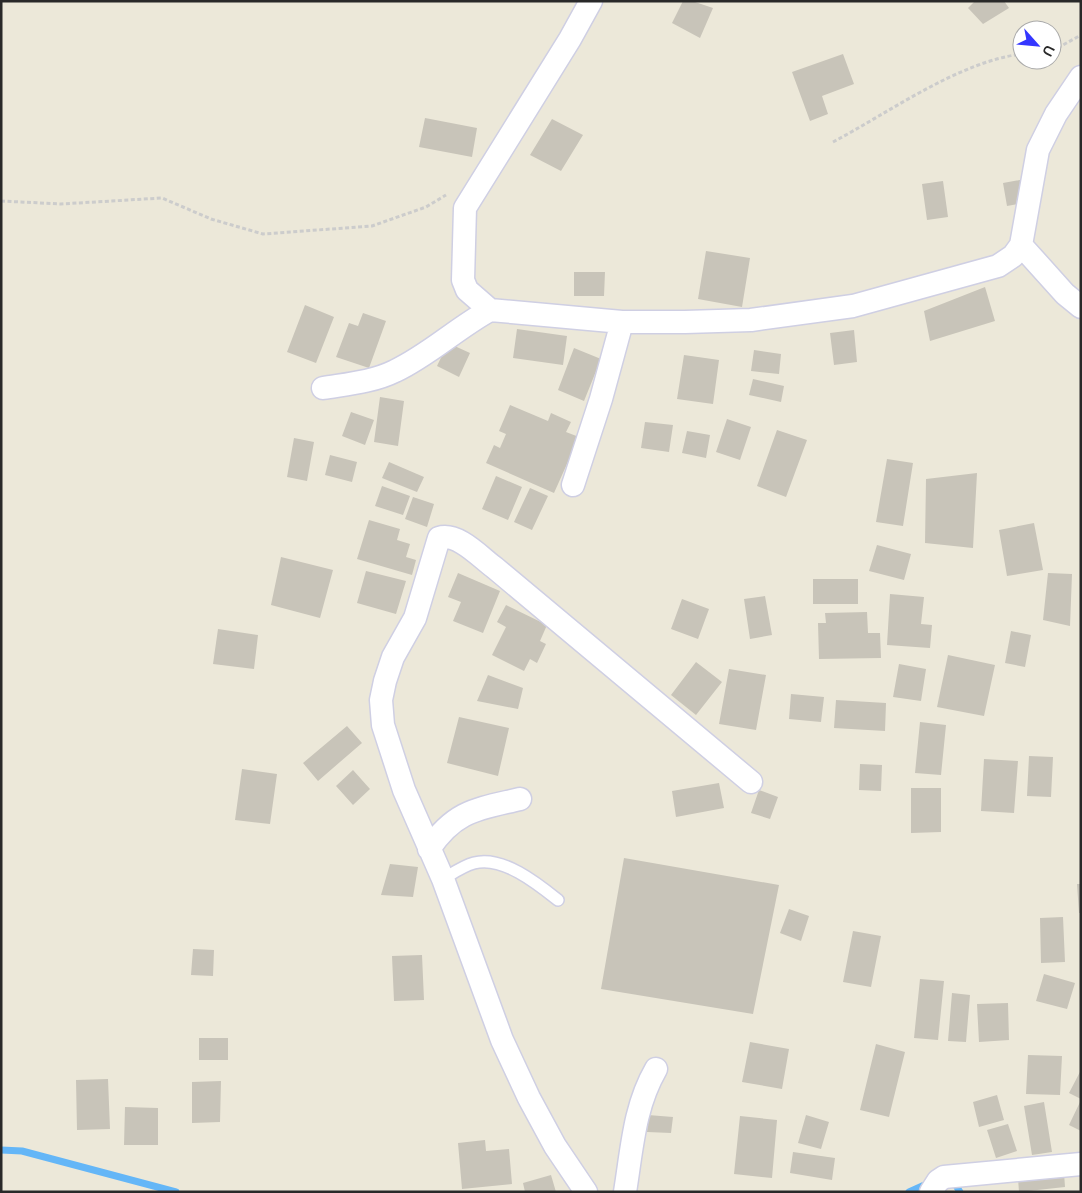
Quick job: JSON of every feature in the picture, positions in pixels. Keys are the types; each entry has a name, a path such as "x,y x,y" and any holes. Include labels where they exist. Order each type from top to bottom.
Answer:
{"street":[{"path":"490,310 467,290 462,280 457,200 570,39 591,1"},
{"path":"323,388 371,379 394,372 411,363 468,322 490,310 622,322 751,320 853,306 998,266 1013,256 1021,245 1038,150 1056,114 1081,77"},
{"path":"1021,245 1065,294 1081,307"},
{"path":"573,485 601,399 622,322"},
{"path":"586,1192 555,1146 529,1098 502,1040 443,880 404,790 383,725 381,700 393,657 415,618 439,538 445,536 454,538 496,568 751,782"},
{"path":"429,848 450,822 470,811 520,799"},
{"path":"625,1192 636,1120 646,1086 656,1069"},
{"path":"938,1185 1081,1164"}],"lane":[{"path":"443,880 458,869 477,862 494,864 530,878 558,900"}],"path":[{"path":"1062,45 1081,35"},
{"path":"833,142 926,90 974,68 1012,55"},
{"path":"1,201 61,204 162,198 211,219 263,234 372,226 426,207 457,200"}],"building":[{"path":"683,1 692,1 713,8 700,38 672,23"},
{"path":"975,1 1004,1 1009,8 983,24 968,8"},
{"path":"843,54 854,84 822,96 828,114 810,121 792,72"},
{"path":"425,118 477,128 472,157 419,147"},
{"path":"552,119 583,135 561,171 530,155"},
{"path":"1025,179 1029,202 1007,206 1003,183"},
{"path":"943,181 948,217 927,220 922,184"},
{"path":"706,251 750,258 742,307 698,299"},
{"path":"574,272 605,272 604,296 574,296"},
{"path":"985,287 995,321 930,341 924,311"},
{"path":"305,305 334,317 316,363 287,352"},
{"path":"363,313 386,321 369,368 336,357 349,323 358,326"},
{"path":"517,329 567,336 563,365 513,358"},
{"path":"854,330 857,362 834,365 830,333"},
{"path":"448,343 470,353 459,377 437,366"},
{"path":"574,348 601,359 584,401 558,390"},
{"path":"754,350 781,354 779,374 751,371"},
{"path":"684,355 719,360 713,404 677,399"},
{"path":"753,379 784,386 781,402 749,395"},
{"path":"380,397 404,401 398,446 374,442"},
{"path":"510,405 548,421 551,413 571,422 566,432 579,437 554,493 486,463 494,445 500,448 506,434 499,431"},
{"path":"351,412 374,420 365,445 342,436"},
{"path":"727,419 751,427 740,460 716,452"},
{"path":"645,422 673,425 669,452 641,448"},
{"path":"777,430 807,440 786,497 757,486"},
{"path":"687,431 710,435 706,458 682,453"},
{"path":"294,438 314,442 307,481 287,477"},
{"path":"330,455 357,462 352,482 325,475"},
{"path":"887,459 913,463 903,526 876,522"},
{"path":"389,462 424,477 417,492 382,478"},
{"path":"977,473 973,548 925,543 926,479"},
{"path":"496,476 522,487 508,520 482,509"},
{"path":"382,486 410,496 403,515 375,506"},
{"path":"530,488 548,496 532,530 514,522"},
{"path":"413,497 434,504 427,527 405,519"},
{"path":"369,520 400,529 397,540 410,544 406,557 416,560 412,575 357,559"},
{"path":"1034,523 1043,570 1007,576 999,530"},
{"path":"877,545 911,554 904,580 869,571"},
{"path":"281,557 333,570 320,618 271,605"},
{"path":"366,571 406,581 396,614 357,603"},
{"path":"458,573 500,591 483,633 453,621 461,602 448,597"},
{"path":"1048,573 1072,574 1070,626 1043,620"},
{"path":"813,579 858,579 858,604 813,604"},
{"path":"890,594 924,597 921,624 932,625 930,648 887,645"},
{"path":"765,596 772,635 750,639 744,599"},
{"path":"682,599 709,609 698,639 671,629"},
{"path":"506,605 547,625 540,641 546,644 537,663 530,659 524,671 492,655 506,627 497,622"},
{"path":"867,612 868,633 880,633 881,658 819,659 818,623 826,623 825,613"},
{"path":"218,629 258,635 254,669 213,664"},
{"path":"1011,631 1031,635 1025,667 1005,663"},
{"path":"948,655 995,665 984,716 937,707"},
{"path":"696,662 722,682 696,715 671,695"},
{"path":"899,664 926,669 921,701 893,697"},
{"path":"729,669 766,675 756,730 719,724"},
{"path":"488,675 523,688 518,709 477,701"},
{"path":"791,694 824,697 821,722 789,719"},
{"path":"836,700 886,703 885,731 834,728"},
{"path":"459,717 509,728 498,776 447,763"},
{"path":"920,722 946,725 941,775 915,773"},
{"path":"347,726 362,743 318,781 303,763"},
{"path":"1029,756 1053,757 1051,797 1027,796"},
{"path":"984,759 1018,761 1014,813 981,811"},
{"path":"860,764 882,765 881,791 859,790"},
{"path":"242,769 277,774 270,824 235,820"},
{"path":"353,770 370,789 353,805 336,786"},
{"path":"719,783 724,808 676,817 672,791"},
{"path":"911,788 941,788 941,832 911,833"},
{"path":"759,790 778,797 770,819 751,813"},
{"path":"624,858 779,885 753,1014 601,989"},
{"path":"390,864 418,867 413,897 381,895"},
{"path":"1077,884 1081,884 1081,913 1079,913"},
{"path":"789,909 809,916 801,941 780,933"},
{"path":"1063,917 1065,962 1041,963 1040,918"},
{"path":"853,931 881,936 871,987 843,982"},
{"path":"193,949 214,950 213,976 191,975"},
{"path":"422,955 424,1000 394,1001 392,956"},
{"path":"1044,974 1075,983 1067,1009 1036,1001"},
{"path":"920,979 944,981 938,1040 914,1038"},
{"path":"952,993 970,995 966,1042 948,1041"},
{"path":"1008,1003 1009,1040 979,1042 977,1004"},
{"path":"199,1038 228,1038 228,1060 199,1060"},
{"path":"750,1042 789,1049 782,1089 742,1082"},
{"path":"876,1044 905,1052 889,1117 860,1110"},
{"path":"1028,1055 1062,1056 1060,1095 1026,1094"},
{"path":"1081,1070 1081,1099 1069,1093"},
{"path":"108,1079 110,1129 77,1130 76,1080"},
{"path":"221,1081 220,1122 192,1123 192,1082"},
{"path":"997,1095 1004,1120 979,1127 973,1102"},
{"path":"1081,1100 1081,1131 1069,1125"},
{"path":"1044,1102 1052,1152 1032,1155 1024,1106"},
{"path":"125,1107 158,1108 158,1145 124,1145"},
{"path":"648,1115 673,1117 671,1133 647,1132"},
{"path":"806,1115 829,1122 821,1149 798,1143"},
{"path":"740,1116 777,1120 772,1178 734,1174"},
{"path":"1008,1124 1017,1151 996,1158 987,1130"},
{"path":"485,1140 486,1151 509,1149 512,1184 462,1189 458,1143"},
{"path":"793,1152 835,1158 832,1180 790,1173"},
{"path":"1064,1173 1065,1187 1019,1192 1018,1178"},
{"path":"551,1175 556,1192 525,1192 523,1183"}],"waterway":[{"path":"1,1150 22,1151 176,1192"},
{"path":"909,1192 929,1183"},
{"path":"949,1183 955,1184 960,1192"}]}
